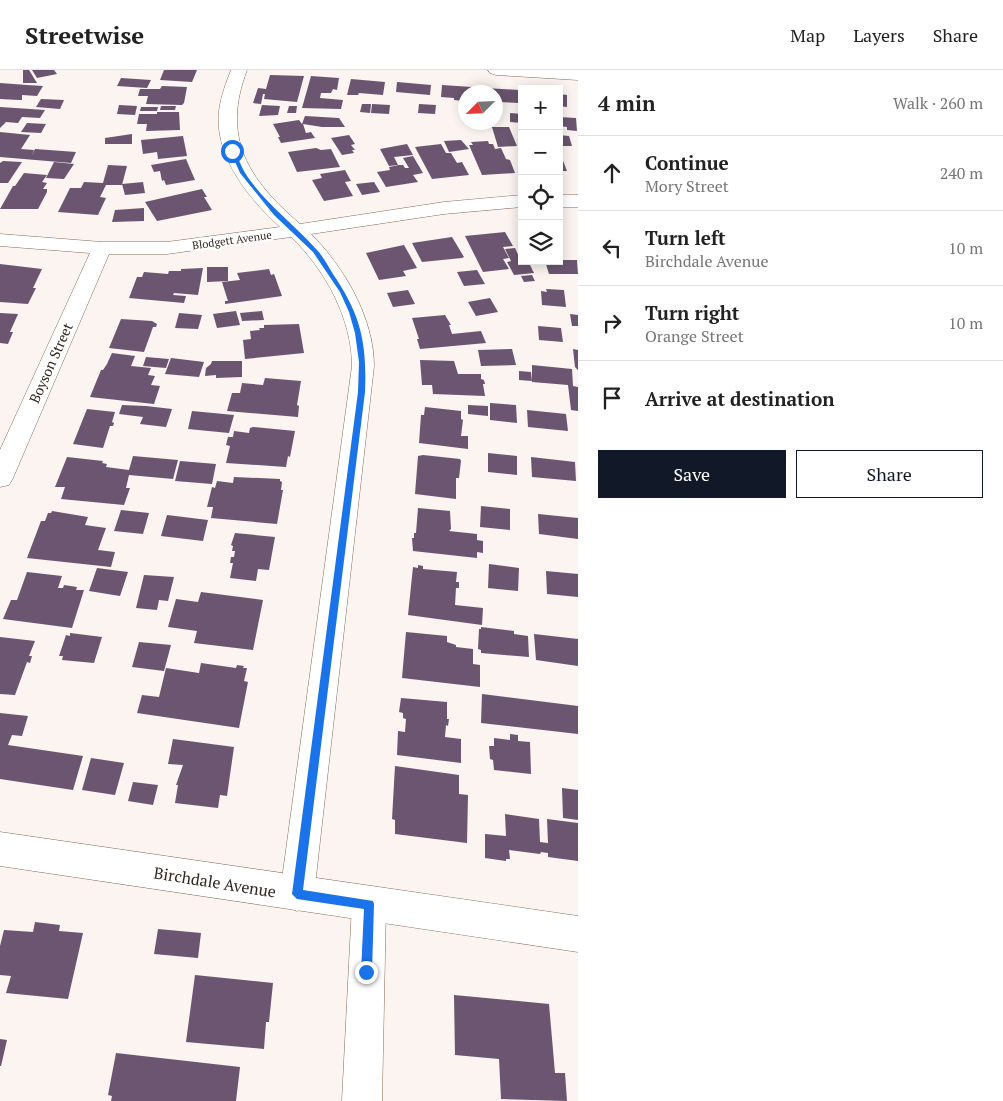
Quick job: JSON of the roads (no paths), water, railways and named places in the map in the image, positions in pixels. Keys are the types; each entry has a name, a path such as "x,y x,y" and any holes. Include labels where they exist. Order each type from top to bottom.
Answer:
{"street":[{"path":"239,70 230,95 227,113 232,151 242,172 276,213 316,251 343,292 352,312 363,362 359,412 297,894"},
{"path":"496,70 578,75"},
{"name":"Blodgett Avenue","path":"0,240 102,248 166,248 444,208 518,201"},
{"path":"563,201 578,201"},
{"name":"Boyson Street","path":"0,478 102,248"},
{"name":"Birchdale Avenue","path":"0,850 578,934"},
{"path":"362,1101 369,904"}]}
